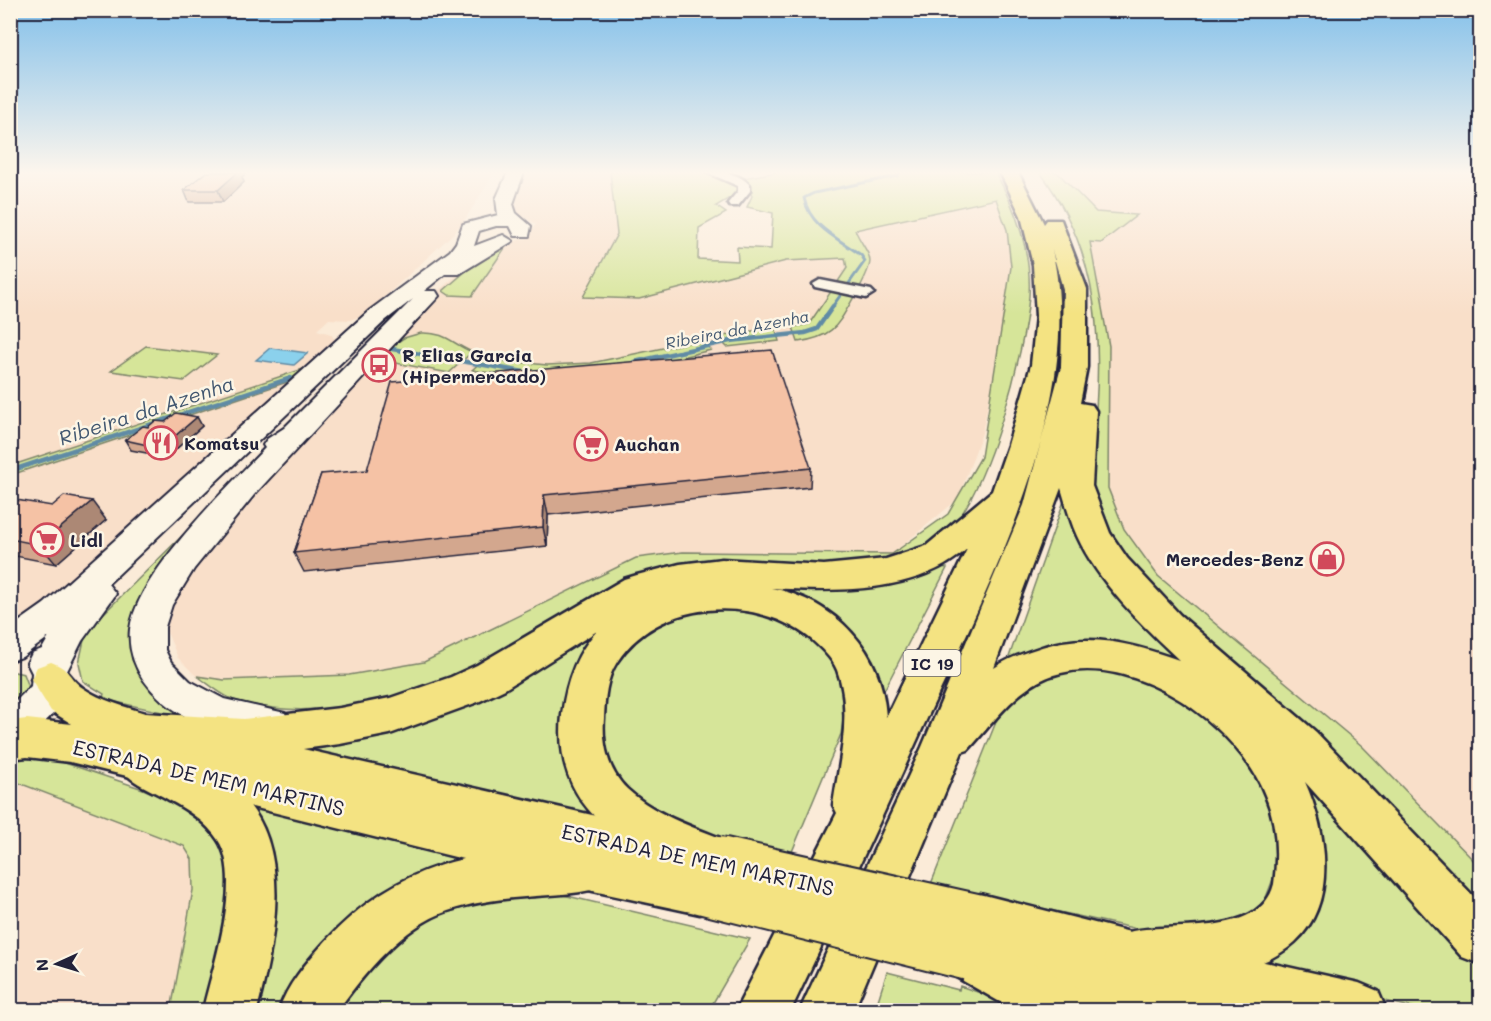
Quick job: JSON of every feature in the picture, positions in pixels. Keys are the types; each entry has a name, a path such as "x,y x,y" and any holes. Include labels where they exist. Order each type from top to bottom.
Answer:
{"main road":[{"name":"IC 19","path":"763,1011 853,830 955,614 1007,495 1025,440 1044,363 1048,287 1037,231 1032,220"},
{"name":"IC 19","path":"827,1011 943,747 1040,505 1059,436 1074,367 1076,289 1052,220"},
{"path":"1076,289 1084,323 1085,361 1076,486 1094,536 1114,567 1167,626 1288,733 1480,939"},
{"path":"142,746 244,738 340,726 390,716 464,690 491,677 621,598 657,582 701,574 738,571 845,577 886,572 913,565 938,555 1007,495"},
{"path":"709,875 611,804 596,784 583,742 582,704 601,655 613,639 638,618 654,609 686,598 730,594 765,598 800,613 841,644 859,675 864,701 865,722 853,830"},
{"path":"943,747 1024,669 1053,659 1088,654 1124,659 1166,673 1196,689 1240,724 1274,767 1296,815 1300,843 1300,875 1295,901 1285,916 1271,929 1246,941 1202,951 1130,958"},
{"name":"ESTRADA DE MEM MARTINS","path":"51,674 66,699 142,746 593,867 709,875"},
{"name":"ESTRADA DE MEM MARTINS","path":"10,740 27,738 70,743 142,746 623,845 709,875 975,938 1213,1011"},
{"path":"142,746 222,808 234,822 246,845 251,880 250,912 245,953 230,1011"},
{"path":"306,1011 322,985 356,946 390,917 425,896 465,881 593,867"},
{"path":"975,938 1066,1011"},
{"name":"ESTRADA DE MEM MARTINS","path":"975,938 1130,958 1359,1011"}],"street":[{"path":"10,647 56,612 378,315 457,255 466,244 471,230 484,220"},
{"path":"10,730 39,705 48,692 51,674 69,632 93,600 193,503 396,314 448,273 485,248 521,233 522,226 515,221 494,220 471,230"},
{"path":"471,230 479,242 502,241"},
{"path":"340,726 269,725 222,715 189,700 166,683 153,667 148,650 147,630 162,587 246,485 413,308 438,287 448,273"},
{"path":"824,284 866,293"},
{"path":"193,503 294,434"},
{"path":"10,657 33,656 44,661 51,674"}],"shaded area":[{"path":"10,220 465,220 453,234 366,314 350,320 329,319 317,330 331,334 335,340 306,368 11,466"},
{"path":"528,220 615,220 617,234 583,297 639,299 786,261 869,255 855,230 902,220 1003,220 1007,230 1011,267 1010,303 982,433 958,499 892,554 683,552 636,558 424,662 349,675 224,680 196,676 178,658 166,630 172,603 215,538 404,319 468,266 506,243 528,238 536,224"},
{"path":"1078,220 1480,220 1480,867 1362,746 1158,576 1124,529 1108,488 1109,346 1090,242"},
{"path":"293,380 31,618 11,634 11,475"},
{"path":"10,780 184,846 192,859 193,890 171,1010 11,1010"}],"green space":[{"path":"615,220 714,220 699,228 698,259 738,261 737,247 771,249 773,220 902,220 855,230 870,258 860,287 837,283 847,268 845,258 786,261 639,299 583,297 617,234"},
{"path":"1003,220 1017,220 1025,248 1029,280 1026,321 1012,384 990,454 963,511 949,530 919,550 894,561 877,565 809,568 713,560 677,563 615,586 491,662 431,685 376,701 348,706 292,710 264,707 232,699 197,676 224,680 349,675 424,662 636,558 683,552 892,554 948,514 981,457 1011,267 1007,230"},
{"path":"1068,220 1131,220 1101,243 1090,242 1109,346 1108,488 1124,529 1158,576 1362,746 1480,867 1480,924 1115,555 1089,483 1098,377 1095,315 1083,256"},
{"path":"505,248 472,296 449,295 443,291 481,258"},
{"path":"832,290 855,295 844,314 828,333 798,342 793,327 809,324"},
{"path":"775,327 779,341 727,347 717,337"},
{"path":"421,333 443,336 472,352 449,373 385,361 392,346 404,338"},
{"path":"701,340 711,350 617,372 521,378 472,370 484,359 547,365 591,363"},
{"path":"146,346 217,355 184,381 111,371"},
{"path":"306,368 293,380 11,475 10,466"},
{"path":"1065,498 1398,875 1480,959 1480,1010 1425,1010 1246,970 1313,860 1199,679 1009,657"},
{"path":"202,516 143,603 188,715 185,717 102,699 104,694 83,681 79,663 86,631"},
{"path":"936,566 947,568 877,704 788,596 631,613 567,757 597,824 279,752 639,597"},
{"path":"690,607 743,607 807,630 829,653 841,674 846,701 841,734 791,854 679,827 611,781 596,750 598,685 627,641"},
{"path":"1100,667 1178,689 1257,766 1277,829 1275,874 1265,900 1250,916 1215,931 1133,928 931,884 1000,712 1033,683 1049,676"},
{"path":"10,671 24,674 29,687 27,695 10,714"},
{"path":"10,755 28,755 62,762 143,789 201,814 227,845 228,884 222,962 211,1010 171,1010 193,890 192,859 184,846 11,780"},
{"path":"262,803 470,853 470,861 288,1001 283,1010 247,1010 263,919 265,865 251,807"},
{"path":"513,893 563,895 750,939 709,1010 325,1010 343,980 412,917"},
{"path":"887,972 959,990 960,986 1030,1010 875,1010"}],"water":[{"path":"270,348 308,353 294,365 256,360"}],"building":[{"name":"Auchan","path":"772,350 811,468 544,495 543,527 294,553 321,474 367,470 392,382"},
{"path":"176,413 197,417 161,448 125,440 143,426 148,427 155,421 165,422"},
{"path":"64,496 92,501 40,545 10,539 10,499 52,506"}],"waterway":[{"name":"Ribeira da Azenha","path":"814,220 835,238 861,255 865,261 832,307"},
{"name":"Ribeira da Azenha","path":"634,362 730,341 805,333 817,329 833,306"},
{"name":"Ribeira da Azenha","path":"392,349 524,372"},
{"name":"Ribeira da Azenha","path":"10,471 291,378"}],"place":[{"name":"R Elias Garcia (Hipermercado)","path":"379,365"},
{"name":"Komatsu","path":"161,443"},
{"name":"Auchan","path":"591,444"},
{"name":"Lidl","path":"47,540"},
{"name":"Mercedes-Benz","path":"1327,559"}]}
